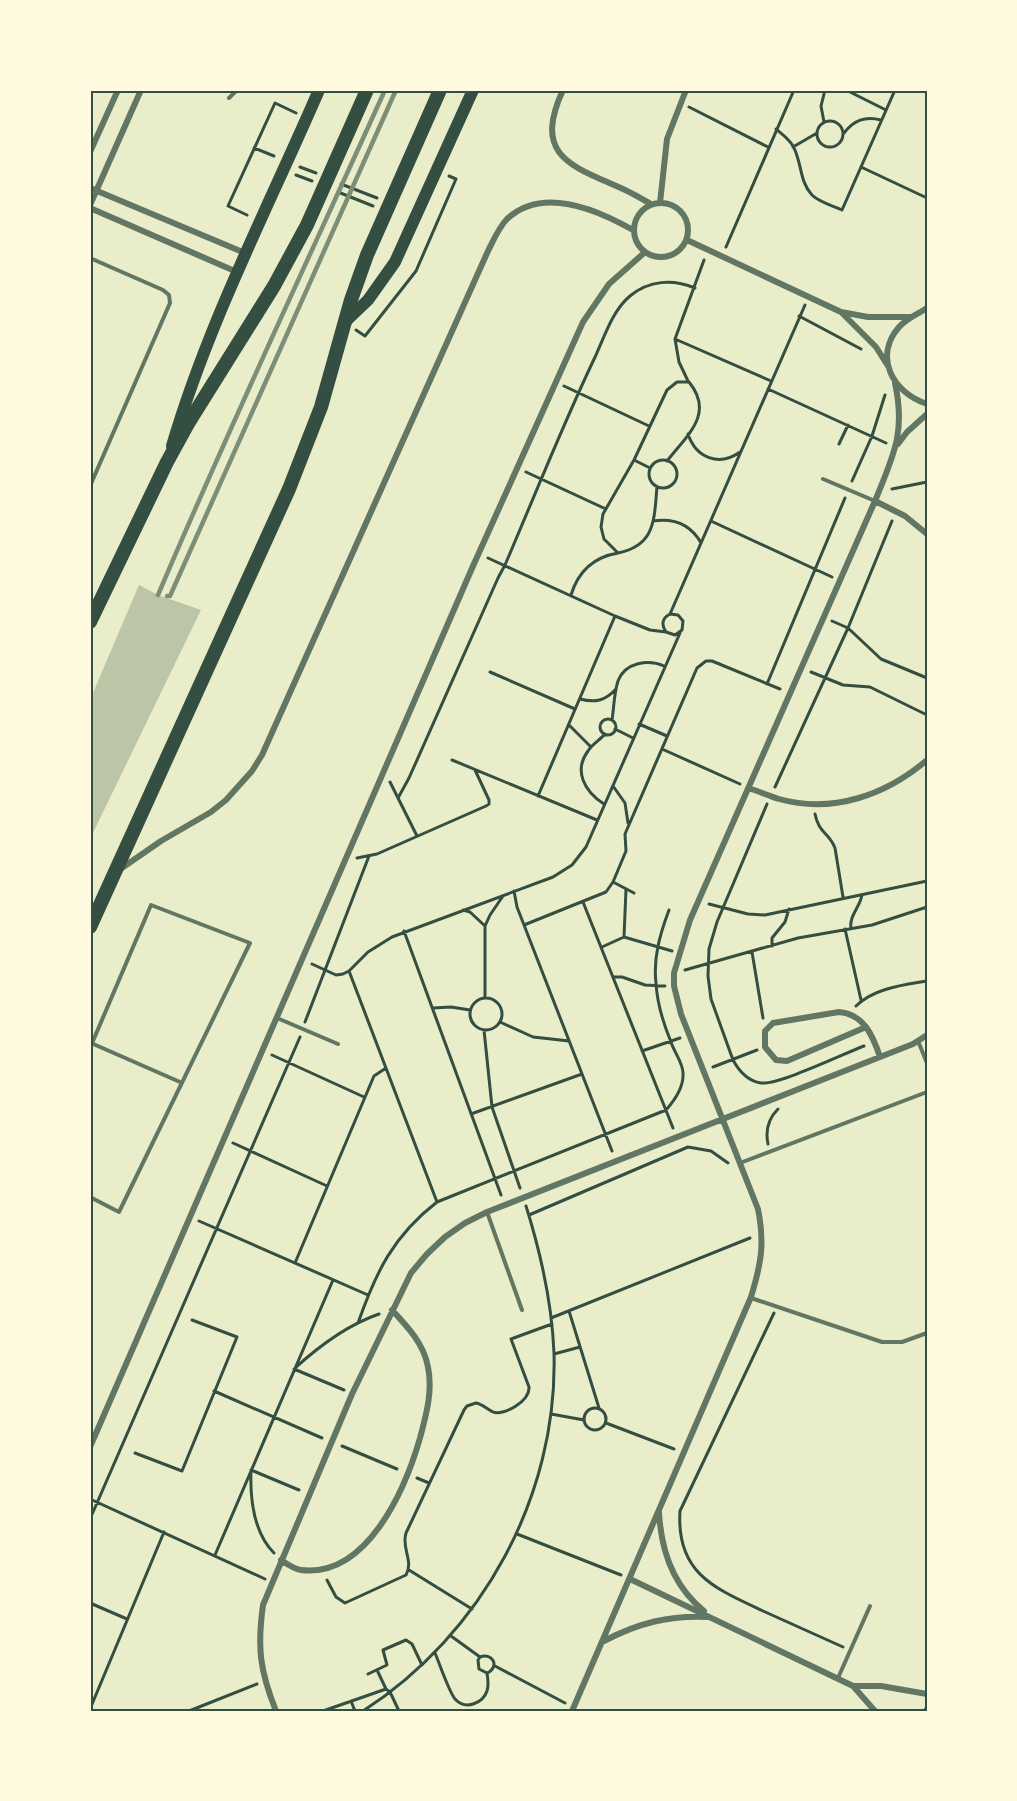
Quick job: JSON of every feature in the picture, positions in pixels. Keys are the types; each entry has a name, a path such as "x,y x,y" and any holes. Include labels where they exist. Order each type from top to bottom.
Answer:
{"highway":[{"path":"90,622 167,462 291,256 321,180 367,90"},
{"path":"90,927 293,480 321,407 345,322 385,206 440,90"}],"main road":[{"path":"167,462 195,375 237,273 319,90"},
{"path":"345,322 368,300 395,261 473,90"}],"street":[{"path":"90,152 118,90"},
{"path":"141,90 93,189 90,207 237,273"},
{"path":"563,90 556,106 553,125 555,144 560,154 579,171 624,189 651,204"},
{"path":"660,203 667,139 686,90"},
{"path":"93,189 246,253"},
{"path":"116,872 145,851 211,812 226,800 252,771 262,755 488,251 506,220 529,206 558,202 575,205 610,217 633,230"},
{"path":"660,203 675,206 688,224 687,240 676,253 669,257 644,253 636,243 633,230 638,214 651,204 660,203"},
{"path":"687,240 841,312 879,318 910,317 925,311"},
{"path":"90,1447 478,553 583,322 599,296 619,274 644,253"},
{"path":"573,1709 751,1297 759,1271 763,1233 758,1209 689,1035 674,986 674,972 698,901 875,501 896,447 900,426 900,404 895,383 876,347 841,312"},
{"path":"888,366 888,352 892,338 910,317"},
{"path":"895,383 904,393 927,404"},
{"path":"896,447 907,432 927,414"},
{"path":"875,501 905,516 927,534"},
{"path":"748,788 779,799 813,804 846,802 878,792 908,776 927,760"},
{"path":"866,1026 787,1061 776,1060 769,1055 765,1047 765,1031 773,1023 839,1012 850,1013 859,1018 866,1026 880,1057"},
{"path":"276,1711 264,1681 260,1656 259,1630 263,1605 352,1394 411,1272 427,1254 465,1223 487,1212 880,1057 927,1036"},
{"path":"281,1560 299,1570 321,1570 343,1561 361,1549 395,1503 409,1474 427,1411 431,1388 428,1365 420,1344 392,1310"},
{"path":"659,1510 664,1551 672,1570 682,1588 711,1617"},
{"path":"630,1579 853,1686 875,1711"},
{"path":"604,1641 645,1623 667,1618 711,1617"},
{"path":"853,1686 880,1686 927,1694"}],"lane":[{"path":"229,98 237,90"},
{"path":"90,266 92,259 163,290 170,299 90,486"},
{"path":"823,479 875,501"},
{"path":"90,1197 119,1212 180,1082 250,943 151,905 91,1045 180,1082"},
{"path":"277,1017 338,1044"},
{"path":"918,1041 927,1063"},
{"path":"740,1162 927,1092"},
{"path":"487,1212 522,1310"},
{"path":"751,1297 882,1342 902,1342 927,1333"},
{"path":"838,1679 870,1606"}],"path":[{"path":"722,257 794,90"},
{"path":"793,147 817,133 824,122 821,106 825,90"},
{"path":"776,129 793,147 802,181 808,190 814,197 842,210 895,90"},
{"path":"849,91 886,110"},
{"path":"260,221 228,206 254,148 275,103 307,118"},
{"path":"681,103 768,147"},
{"path":"817,133 821,143 831,147 840,142 849,126 865,118 882,120"},
{"path":"824,122 836,122 843,133"},
{"path":"254,148 276,157"},
{"path":"297,166 321,180"},
{"path":"861,166 927,198"},
{"path":"283,170 321,180 385,206"},
{"path":"345,322 364,336 416,271 456,179"},
{"path":"340,183 385,206"},
{"path":"667,461 695,426 700,408 699,399 679,362 675,339 707,250"},
{"path":"398,798 410,778 505,565 578,392 618,310 630,296 649,285 679,283 695,288"},
{"path":"666,632 662,624 666,616 670,614 808,298"},
{"path":"675,339 771,381"},
{"path":"618,553 608,545 602,533 601,521 671,385 683,381 689,382"},
{"path":"556,382 649,426"},
{"path":"768,389 896,447"},
{"path":"839,444 848,425"},
{"path":"688,434 691,443 705,457 724,460 741,452"},
{"path":"634,459 650,468"},
{"path":"659,460 667,461 676,468 676,479 668,487 657,487 649,479 650,468 659,460"},
{"path":"517,468 606,509"},
{"path":"879,491 927,482"},
{"path":"571,595 579,578 592,564 609,555 639,546 647,537 653,521 657,487"},
{"path":"874,1041 769,1083 749,1079 733,1060 711,999 708,964 712,935 723,908 771,796 849,628 896,512"},
{"path":"711,520 840,580"},
{"path":"653,521 678,522 692,530 701,543"},
{"path":"478,553 650,630 666,632 670,635 680,633"},
{"path":"302,960 336,975 350,971 358,961 380,944 404,931 554,877 572,865 586,847 664,666 682,630 683,621 678,615 670,614"},
{"path":"538,796 615,616"},
{"path":"824,616 849,628 880,659 927,678"},
{"path":"524,925 606,892 613,882 626,852 625,834 697,668 706,661 712,661 790,693"},
{"path":"604,804 591,794 582,780 581,766 586,753 605,734 611,734 615,729 616,726 612,720 617,688 622,674 634,665 649,662 664,666"},
{"path":"801,668 843,685 870,687 927,715"},
{"path":"490,672 575,709"},
{"path":"580,699 599,701 617,688"},
{"path":"605,734 600,728 601,723 608,719 612,720"},
{"path":"639,724 667,736"},
{"path":"568,725 591,747"},
{"path":"615,729 633,738"},
{"path":"662,749 748,788"},
{"path":"452,760 597,820"},
{"path":"384,770 417,836"},
{"path":"346,857 369,856 489,804 475,770"},
{"path":"612,785 625,803 629,825"},
{"path":"813,804 817,826 835,848 843,897"},
{"path":"90,1519 290,1063 369,856"},
{"path":"613,882 634,893"},
{"path":"698,901 748,914 765,915 843,897 927,882"},
{"path":"624,937 626,889"},
{"path":"514,891 517,907 616,1162"},
{"path":"485,998 485,926 504,895"},
{"path":"851,928 851,918 859,907 862,895"},
{"path":"583,902 677,1138"},
{"path":"674,972 798,938 872,925 927,907"},
{"path":"772,946 772,938 785,922 789,909"},
{"path":"462,910 470,912 485,926"},
{"path":"358,1323 375,1277 395,1243 422,1214 437,1202 666,1110 678,1094 683,1078 683,1071 670,1041 656,986 657,947 669,910"},
{"path":"845,929 861,1001"},
{"path":"404,931 505,1205"},
{"path":"602,947 624,937 679,953"},
{"path":"752,951 765,1031"},
{"path":"350,971 437,1202"},
{"path":"614,977 622,977 645,985 674,986"},
{"path":"850,1013 861,1001 887,989 927,981"},
{"path":"485,998 498,1003 502,1015 500,1022 493,1029 484,1030 472,1023 470,1010 476,1001 485,998"},
{"path":"433,1008 451,1007 470,1010"},
{"path":"500,1022 533,1037 569,1041"},
{"path":"363,1711 390,1692 435,1653 472,1609 496,1573 517,1533 538,1475 551,1414 554,1354 551,1318 540,1257 529,1215 492,1107 484,1030"},
{"path":"642,1051 689,1035"},
{"path":"683,1078 765,1047"},
{"path":"262,1050 365,1097"},
{"path":"295,1263 374,1076 386,1068"},
{"path":"471,1114 582,1074"},
{"path":"771,1151 766,1136 767,1127 769,1120 778,1109"},
{"path":"224,1139 327,1185"},
{"path":"529,1215 688,1147 711,1151 730,1165"},
{"path":"190,1216 368,1295"},
{"path":"551,1318 763,1233"},
{"path":"215,1555 333,1280"},
{"path":"777,1306 680,1511 680,1535 691,1564 712,1586 851,1651"},
{"path":"294,1369 324,1344 358,1323 392,1310"},
{"path":"551,1414 584,1420 591,1429 597,1430 606,1423 607,1417 599,1408 570,1311"},
{"path":"135,1453 182,1471 237,1337 192,1320"},
{"path":"321,1570 336,1597 345,1603 406,1575 409,1570 409,1557 404,1546 406,1533 466,1406 476,1402 492,1411 500,1412 525,1399 529,1386 510,1340 512,1337 552,1324"},
{"path":"554,1354 580,1347"},
{"path":"294,1369 352,1394"},
{"path":"584,1420 587,1411 599,1408"},
{"path":"606,1423 684,1453"},
{"path":"251,1470 309,1494"},
{"path":"251,1470 252,1503 256,1519 270,1549 281,1560"},
{"path":"90,1498 272,1582"},
{"path":"90,1707 164,1532"},
{"path":"517,1533 630,1579"},
{"path":"409,1570 472,1609"},
{"path":"90,1603 127,1619"},
{"path":"451,1636 480,1657"},
{"path":"368,1674 387,1665 383,1650 406,1640 412,1644 422,1665"},
{"path":"435,1653 455,1700 464,1704 473,1704 487,1693 487,1673"},
{"path":"480,1657 491,1656 495,1666 573,1709"},
{"path":"480,1657 477,1665 482,1672 487,1673"},
{"path":"487,1673 495,1666"},
{"path":"377,1670 399,1711"},
{"path":"189,1711 264,1681"},
{"path":"323,1711 386,1689"},
{"path":"351,1701 356,1711"}],"building":[{"path":"139,585 158,595 201,610 90,839 90,700"}],"railway":[{"path":"158,595 241,405 385,90"},
{"path":"167,596 170,596 396,90"}]}
